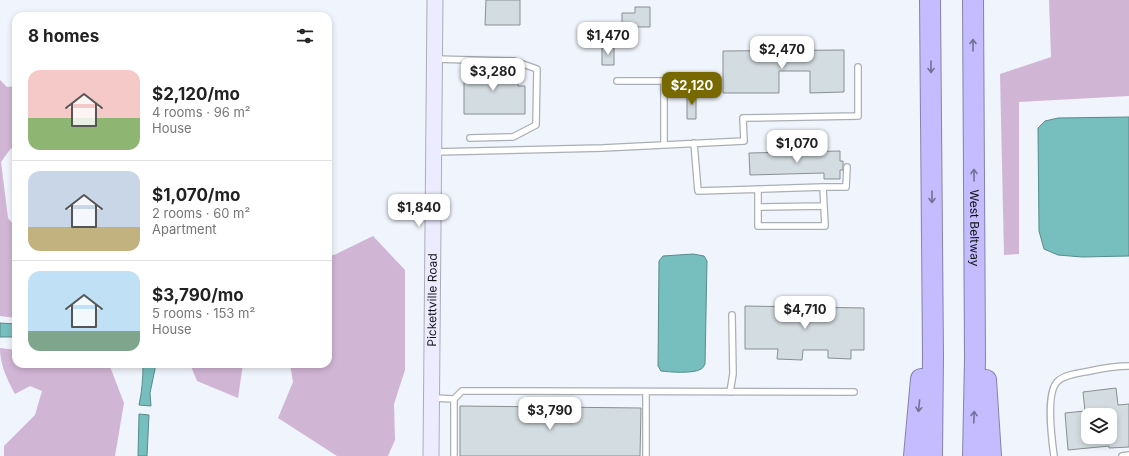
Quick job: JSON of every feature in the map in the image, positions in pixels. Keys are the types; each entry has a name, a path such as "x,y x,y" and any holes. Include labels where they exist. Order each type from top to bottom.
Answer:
{"highway":[{"path":"930,0 932,456"},
{"name":"West Beltway","path":"973,0 976,359 973,456"},
{"path":"974,222 982,269 985,360 991,456"},
{"path":"914,456 932,255"}],"street":[{"name":"Pickettville Road","path":"431,456 435,0"}],"lane":[{"path":"434,59 514,61 537,69 536,125 513,137 470,138"},
{"path":"434,152 603,148 744,141 743,118 858,116 858,66"},
{"path":"617,81 664,81 664,145"},
{"path":"694,143 698,191 846,187 847,167"},
{"path":"758,189 758,226 825,226 823,187"},
{"path":"758,207 824,206"},
{"path":"730,392 733,374 732,315"},
{"path":"1054,456 1050,406 1053,389 1058,381 1069,375 1115,366 1129,366"},
{"path":"454,456 454,399 462,391 854,392"},
{"path":"646,392 646,456"},
{"path":"432,398 454,399"},
{"path":"1122,456 1129,455"}],"shaded area":[{"path":"1049,0 1129,0 1129,96 1019,102 1019,254 1004,255 1000,74 1051,57"},
{"path":"0,80 7,87 12,86 12,149 11,148 1,162 8,218 12,223 12,318 0,316"},
{"path":"373,236 405,270 405,370 394,404 395,440 388,456 337,456 278,418 293,382 291,368 332,368 332,255"},
{"path":"0,348 12,350 12,368 111,368 124,403 115,456 4,456 4,446 35,415 42,391 30,386 15,394 7,377 0,354"},
{"path":"192,368 242,368 238,398 197,381"}],"water":[{"path":"1129,117 1129,256 1082,257 1058,255 1044,249 1039,231 1038,128 1045,121 1058,118"},
{"path":"693,254 704,256 707,261 705,364 702,369 693,372 661,371 658,366 659,261 663,256"},
{"path":"0,323 12,324 12,337 0,337"},
{"path":"143,368 155,368 150,393 151,406 139,405"},
{"path":"139,414 149,415 147,456 138,456"}],"building":[{"path":"486,0 520,0 520,25 485,25"},
{"path":"635,7 650,7 650,27 622,27 622,13 635,13"},
{"path":"602,48 614,48 614,65 602,65"},
{"path":"844,50 844,92 810,93 810,71 779,71 779,93 723,93 723,51"},
{"path":"464,69 518,69 518,86 525,86 525,114 464,114"},
{"path":"687,94 696,94 696,119 687,119"},
{"path":"840,151 840,161 843,161 843,170 840,170 840,179 824,179 824,173 750,175 749,153"},
{"path":"745,306 864,308 864,350 851,350 851,359 828,358 828,350 803,350 802,360 777,359 778,349 745,349"},
{"path":"1116,388 1118,405 1129,404 1129,447 1109,448 1109,446 1068,450 1065,413 1081,411 1081,444 1117,444 1117,408 1085,408 1083,392"},
{"path":"460,406 641,408 640,456 460,456"}]}
